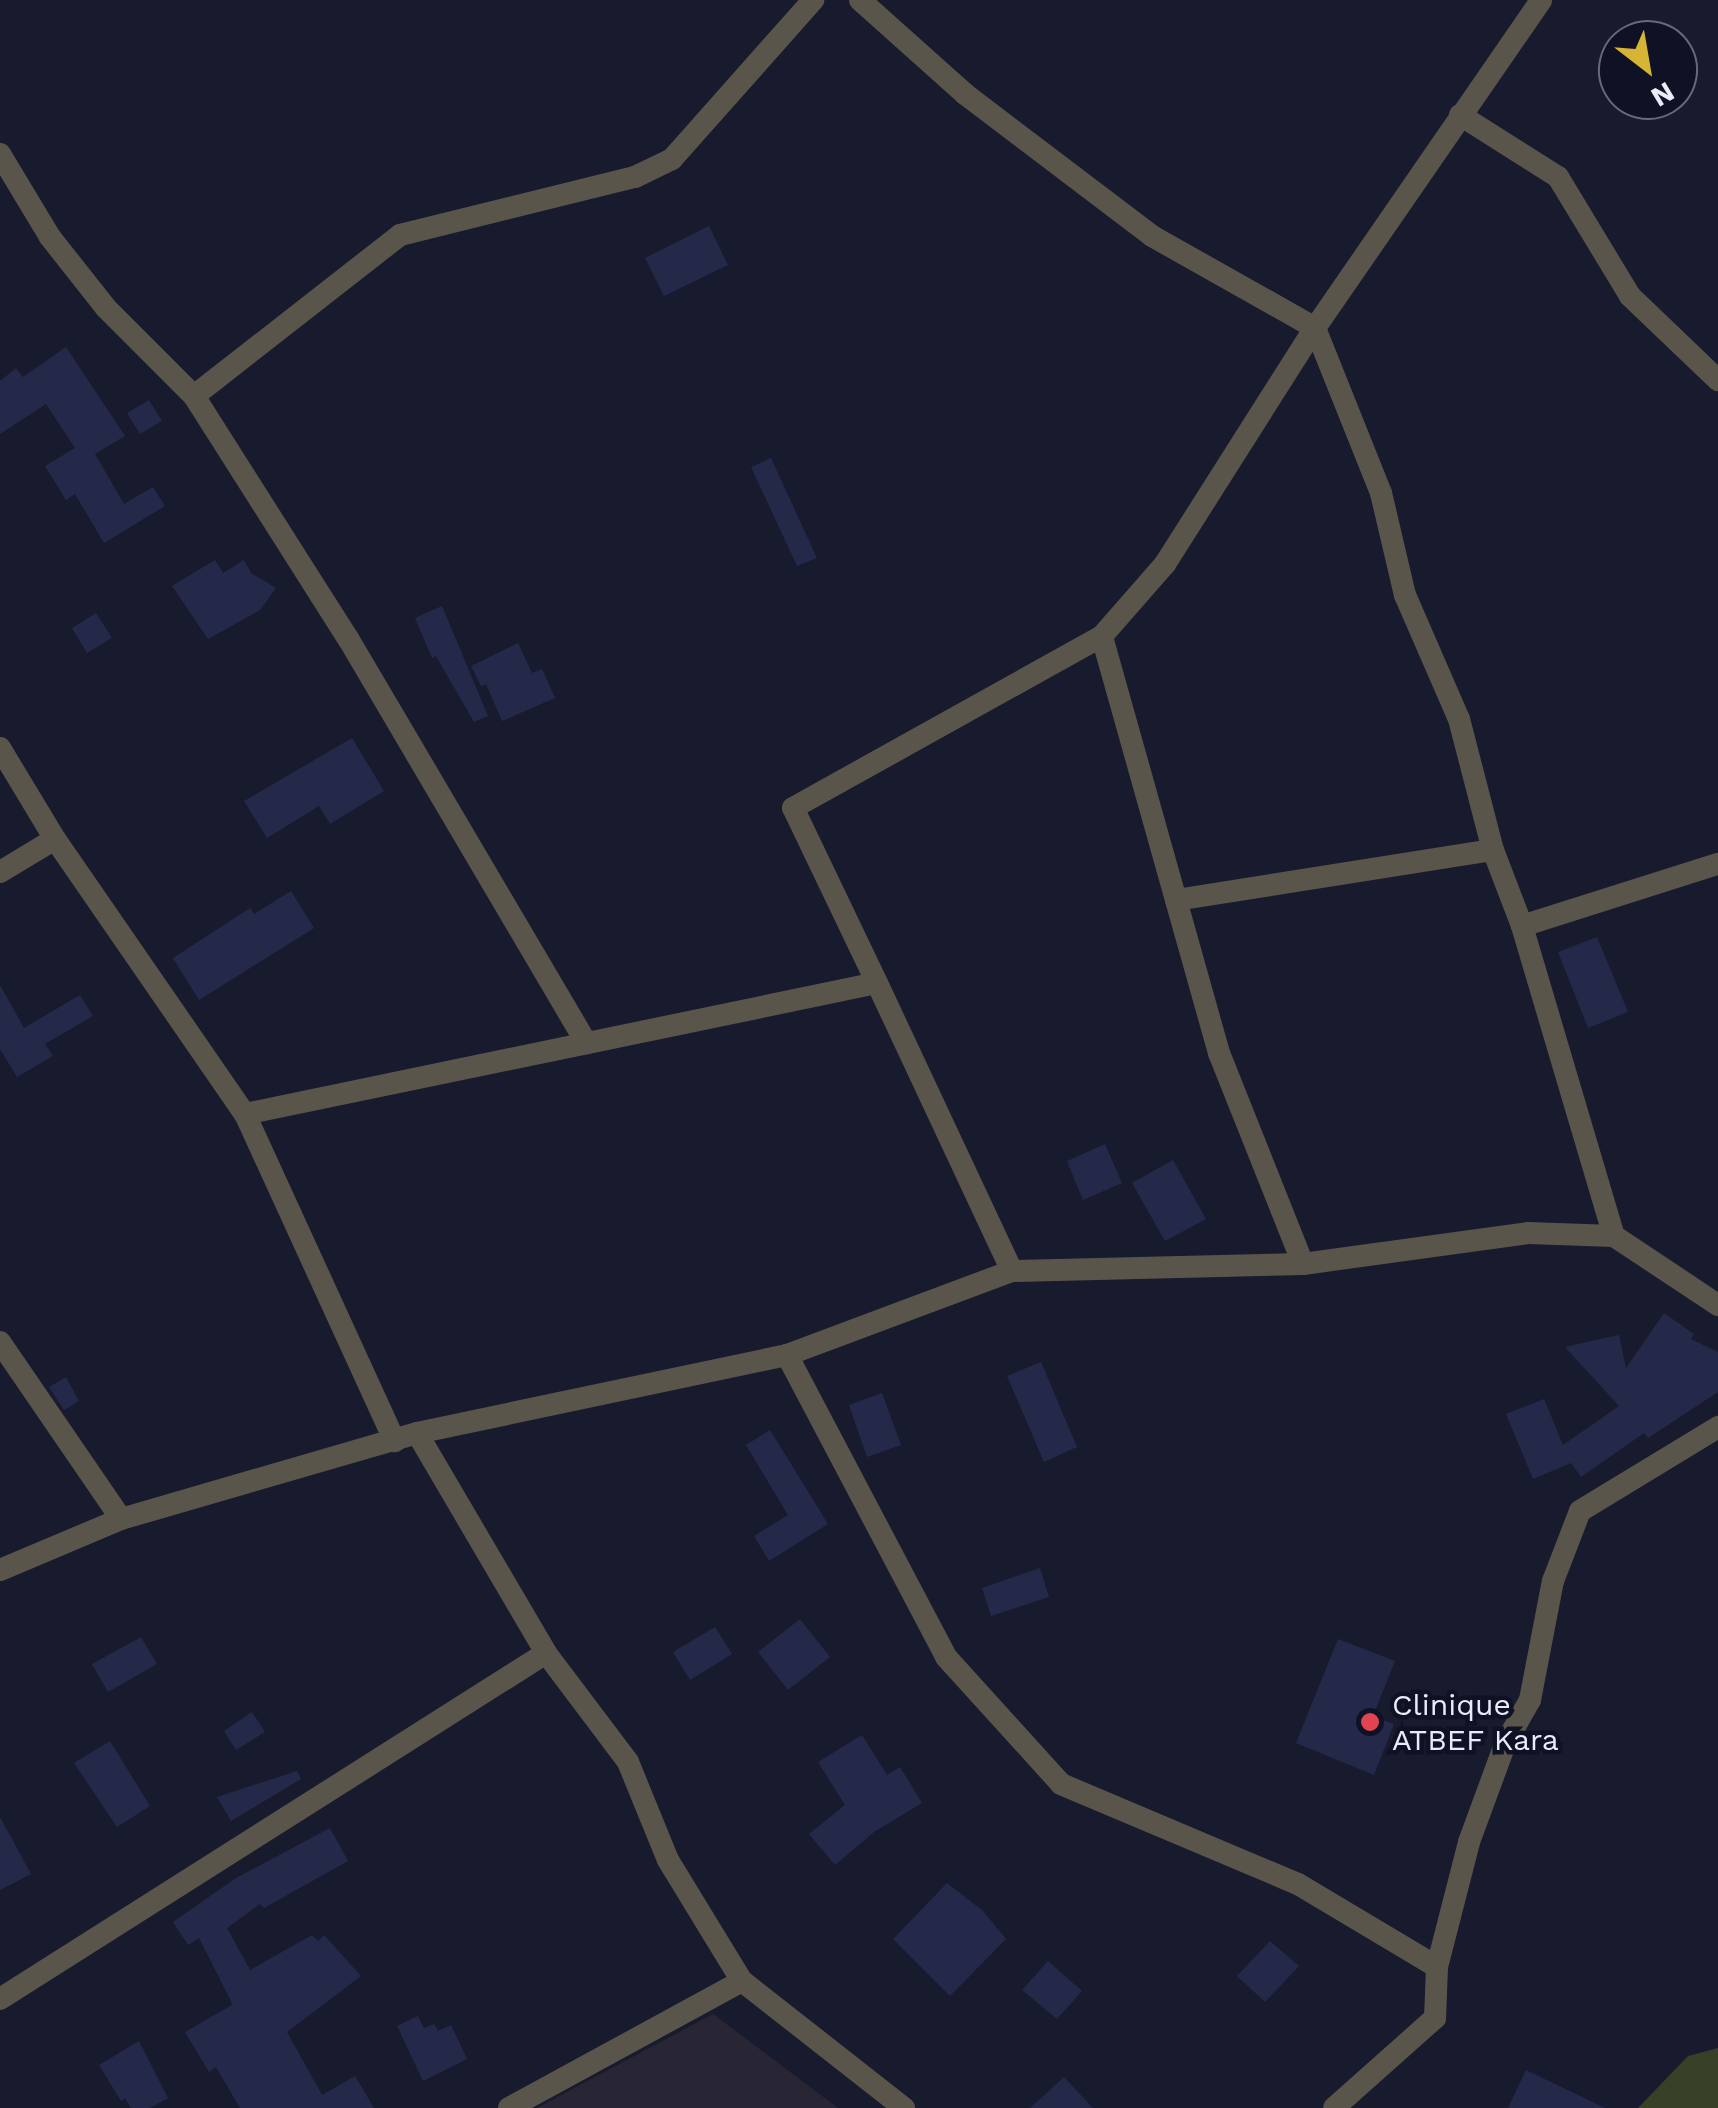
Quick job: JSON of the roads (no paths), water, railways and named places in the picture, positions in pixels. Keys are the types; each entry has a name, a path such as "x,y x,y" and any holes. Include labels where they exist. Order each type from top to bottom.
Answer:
{"street":[{"path":"194,396 400,235 635,178 672,159 812,0"},
{"path":"860,0 964,94 1152,236 1315,328 1382,493 1405,595 1460,719 1493,850 1522,926 1614,1236"},
{"path":"1012,1271 793,808 1102,636 1165,564 1315,328 1541,0"},
{"path":"1460,115 1558,177 1630,296 1718,380"},
{"path":"0,154 50,238 95,294 194,396 349,640 586,1043"},
{"path":"1102,636 1219,1053 1302,1264"},
{"path":"0,748 55,839 245,1114 406,1437 546,1653 628,1762 668,1860 742,1981 904,2108"},
{"path":"0,872 55,839"},
{"path":"1176,900 1493,850"},
{"path":"1522,926 1718,864"},
{"path":"245,1114 877,983"},
{"path":"0,1570 121,1519 406,1437 787,1355 1012,1271 1302,1264 1528,1233 1614,1236 1718,1305"},
{"path":"0,1342 121,1519"},
{"path":"787,1355 946,1657 1061,1784 1298,1884 1437,1967"},
{"path":"1334,2108 1435,2018 1437,1967 1468,1842 1505,1744 1530,1700 1549,1598 1580,1511 1718,1428"},
{"path":"0,1999 546,1653"},
{"path":"509,2108 742,1981"}],"place":[{"name":"Clinique ATBEF Kara","path":"1370,1722"}]}
